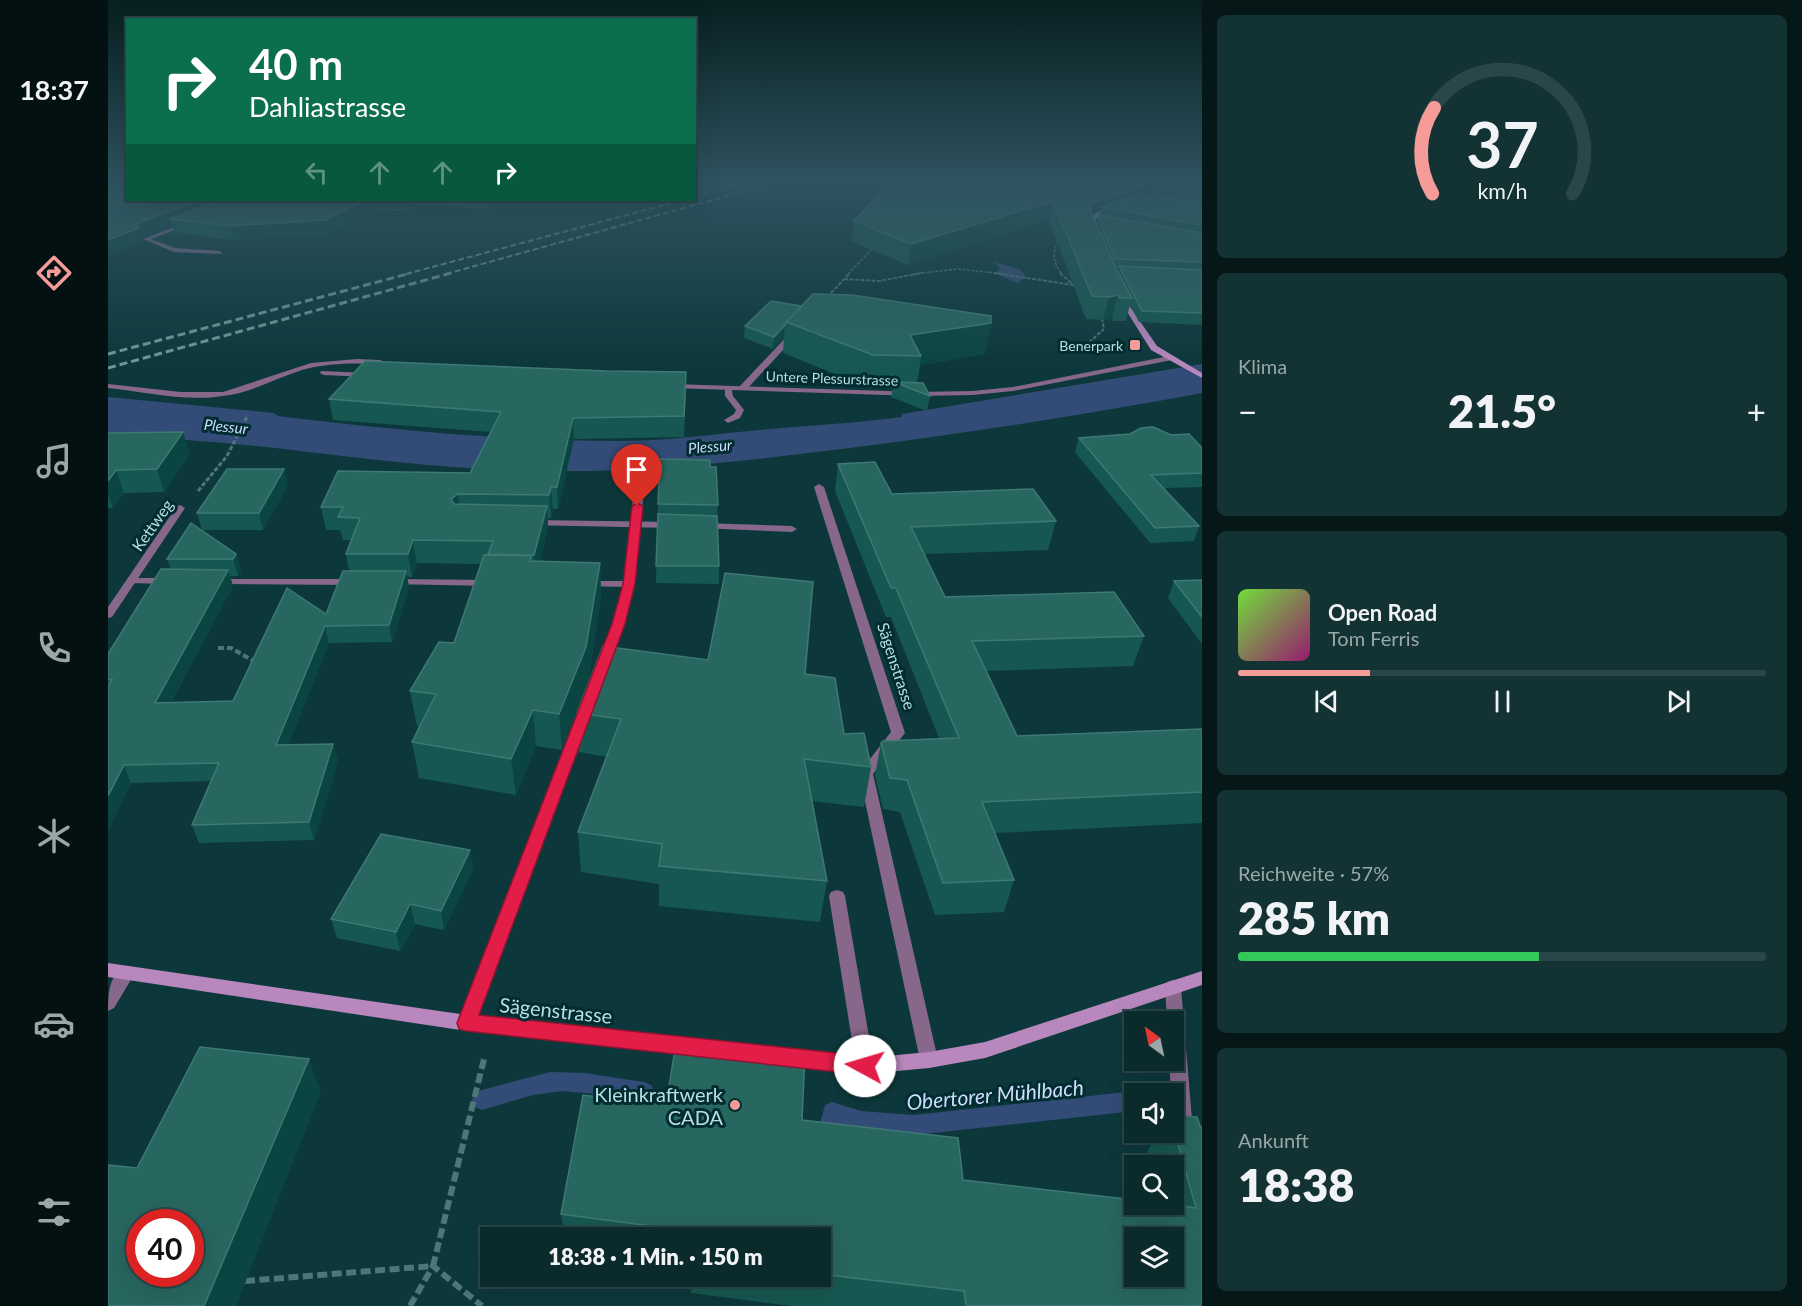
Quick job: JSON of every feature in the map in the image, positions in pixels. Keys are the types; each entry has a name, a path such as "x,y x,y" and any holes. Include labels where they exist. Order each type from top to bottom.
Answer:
{"street":[{"path":"151,241 174,250 220,253"},
{"path":"1118,291 1149,342 1169,358 1202,376"},
{"path":"743,388 807,320"},
{"name":"Untere Plessurstrasse","path":"662,384 918,394 992,392 1169,358"},
{"path":"108,386 204,395 223,394 320,363 342,360 391,362"},
{"path":"324,373 372,375"},
{"path":"728,388 729,396 740,410 737,416 728,420"},
{"name":"Sägenstrasse","path":"819,487 898,733 866,773 929,1060"},
{"path":"602,668 619,624 629,584 639,489"},
{"name":"Kettweg","path":"108,615 180,508"},
{"path":"519,522 792,529"},
{"path":"132,581 178,581"},
{"path":"201,582 504,583"},
{"path":"572,584 629,584"},
{"path":"466,1023 589,702"},
{"path":"837,896 865,1066"},
{"name":"Sägenstrasse","path":"108,970 466,1023 702,1048"},
{"path":"108,1003 127,973"},
{"path":"772,1056 865,1066 929,1060 985,1050 1202,978"},
{"path":"1173,987 1184,1145"}],"path":[{"path":"1058,241 1053,248 1053,262 1059,273 1080,290"},
{"path":"807,320 874,247"},
{"path":"844,279 879,281 918,273 958,269 1074,286"},
{"path":"1085,346 1104,329 1101,312"},
{"name":"Kettweg","path":"180,508 197,492 227,456 251,408"},
{"path":"218,648 231,648 255,662 251,671"},
{"path":"410,1306 433,1266 492,1025"},
{"path":"245,1281 433,1266 482,1306"}],"water":[{"path":"994,262 1020,269 1026,277 1017,283 997,274 999,268"},
{"name":"Plessur","path":"1202,364 1202,393 1061,418 919,439 690,466 588,471 520,471 385,461 240,444 108,434 108,397 274,413 278,416 449,434 535,439 659,440 902,417 902,414"}],"building":[{"path":"903,241 921,241 911,244"},
{"path":"1069,241 1104,241 1132,298 1120,298 1118,295 1092,296"},
{"path":"1108,241 1202,241 1202,262 1115,259"},
{"path":"1119,266 1202,270 1202,313 1142,311"},
{"path":"813,294 852,295 991,316 991,323 910,335 921,356 873,355 786,322"},
{"path":"771,301 802,306 774,337 745,326"},
{"path":"365,361 686,372 684,416 573,418 557,487 551,487 549,495 458,494 451,499 454,504 547,506 534,555 488,554 493,541 413,540 408,554 346,554 360,518 338,517 343,507 321,507 338,471 470,473 501,412 329,399"},
{"path":"894,382 923,383 930,396"},
{"path":"1153,427 1171,435 1189,434 1202,448 1202,473 1151,475 1199,526 1155,528 1079,438 1130,434 1141,428"},
{"path":"183,432 157,469 116,470 108,481 108,433"},
{"path":"660,459 710,460 710,467 716,467 718,505 658,504"},
{"path":"875,462 892,494 1033,489 1056,521 911,527 945,597 1114,592 1144,636 972,641 1017,736 1202,729 1202,792 982,802 1014,880 943,883 907,780 890,778 881,743 883,741 959,738 896,588 891,588 838,464"},
{"path":"227,469 284,469 259,513 197,513"},
{"path":"658,514 717,516 719,566 656,566"},
{"path":"191,523 236,554 233,559 167,559"},
{"path":"484,555 531,556 530,561 600,563 586,647 559,714 533,710 511,759 412,742 436,694 410,691 439,642 454,643"},
{"path":"161,569 228,570 155,703 233,701 287,588 326,614 343,571 406,571 389,625 325,626 276,745 333,744 309,822 192,825 219,763 124,765 108,796 108,686 112,679 108,680 108,654"},
{"path":"725,573 813,582 805,674 835,678 844,734 864,733 871,767 804,759 827,881 659,866 662,844 578,832 621,719 577,713 603,646 708,660"},
{"path":"1202,580 1202,617 1174,581"},
{"path":"381,834 470,850 441,911 410,904 396,932 331,919"},
{"path":"677,1037 805,1055 802,1120 958,1138 963,1180 1124,1199 1124,1215 1184,1215 1184,1206 1196,1208 1184,1166 1184,1155 1181,1155 1178,1143 1184,1143 1184,1116 1197,1117 1202,1127 1202,1306 966,1306 964,1291 831,1275 831,1227 658,1227 561,1214 583,1095 666,1105"},
{"path":"200,1047 309,1059 204,1306 108,1306 109,1165 137,1168"}],"waterway":[{"name":"Obertorer Mühlbach","path":"482,1100 533,1085 562,1081 644,1092"},
{"name":"Obertorer Mühlbach","path":"831,1124 864,1121 914,1125 1124,1102"},
{"path":"832,1112 856,1119"}],"railway":[{"path":"406,274 530,241"},
{"path":"446,274 565,241"},
{"path":"108,354 411,273"},
{"path":"108,368 451,273"}],"place":[{"name":"Benerpark","path":"1135,345"},
{"name":"Kleinkraftwerk CADA","path":"735,1105"}],"route":[{"path":"637,506 629,584 619,624 466,1023 865,1066"}]}
